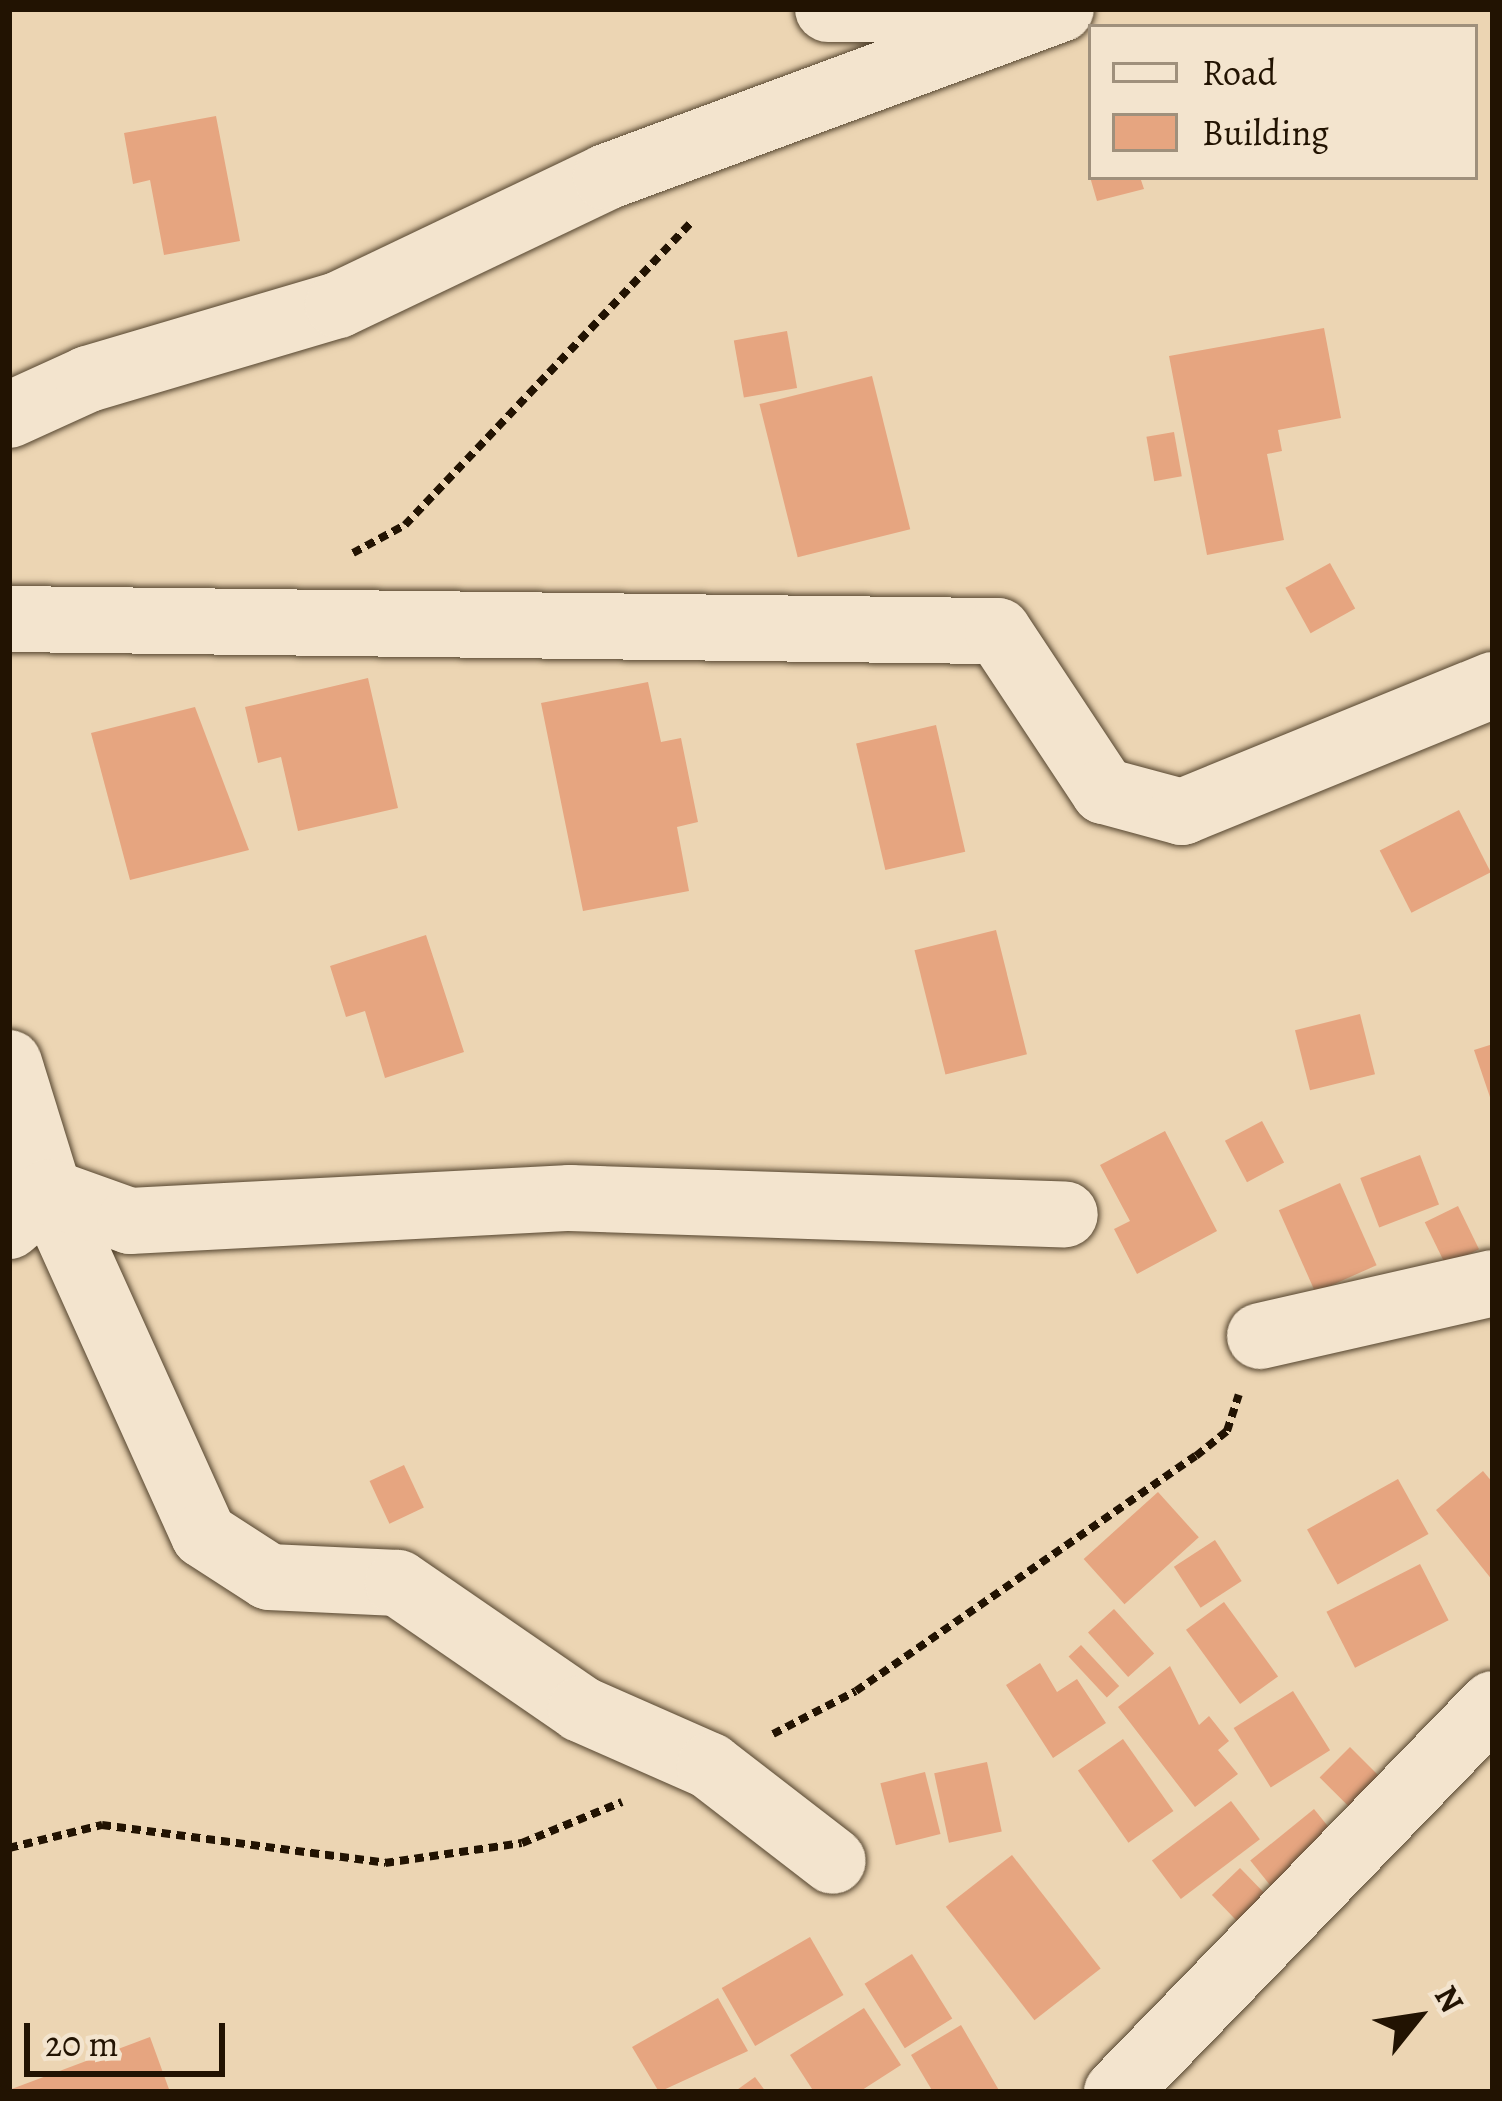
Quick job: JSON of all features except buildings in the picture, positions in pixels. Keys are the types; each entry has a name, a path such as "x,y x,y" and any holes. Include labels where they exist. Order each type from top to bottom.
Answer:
{"street":[{"path":"828,9 966,9"},
{"path":"9,415 88,379 338,304 606,177 1061,9"},
{"path":"9,619 998,631 1104,791 1182,812 1493,685"},
{"path":"9,1063 29,1209 204,1534 269,1577 398,1583 580,1709 710,1766 833,1862"},
{"path":"29,1209 130,1221 569,1198 1065,1214"},
{"path":"1260,1336 1493,1283"},
{"path":"1117,2092 1493,1704"}],"path":[{"path":"343,559 405,525 701,212"}]}
